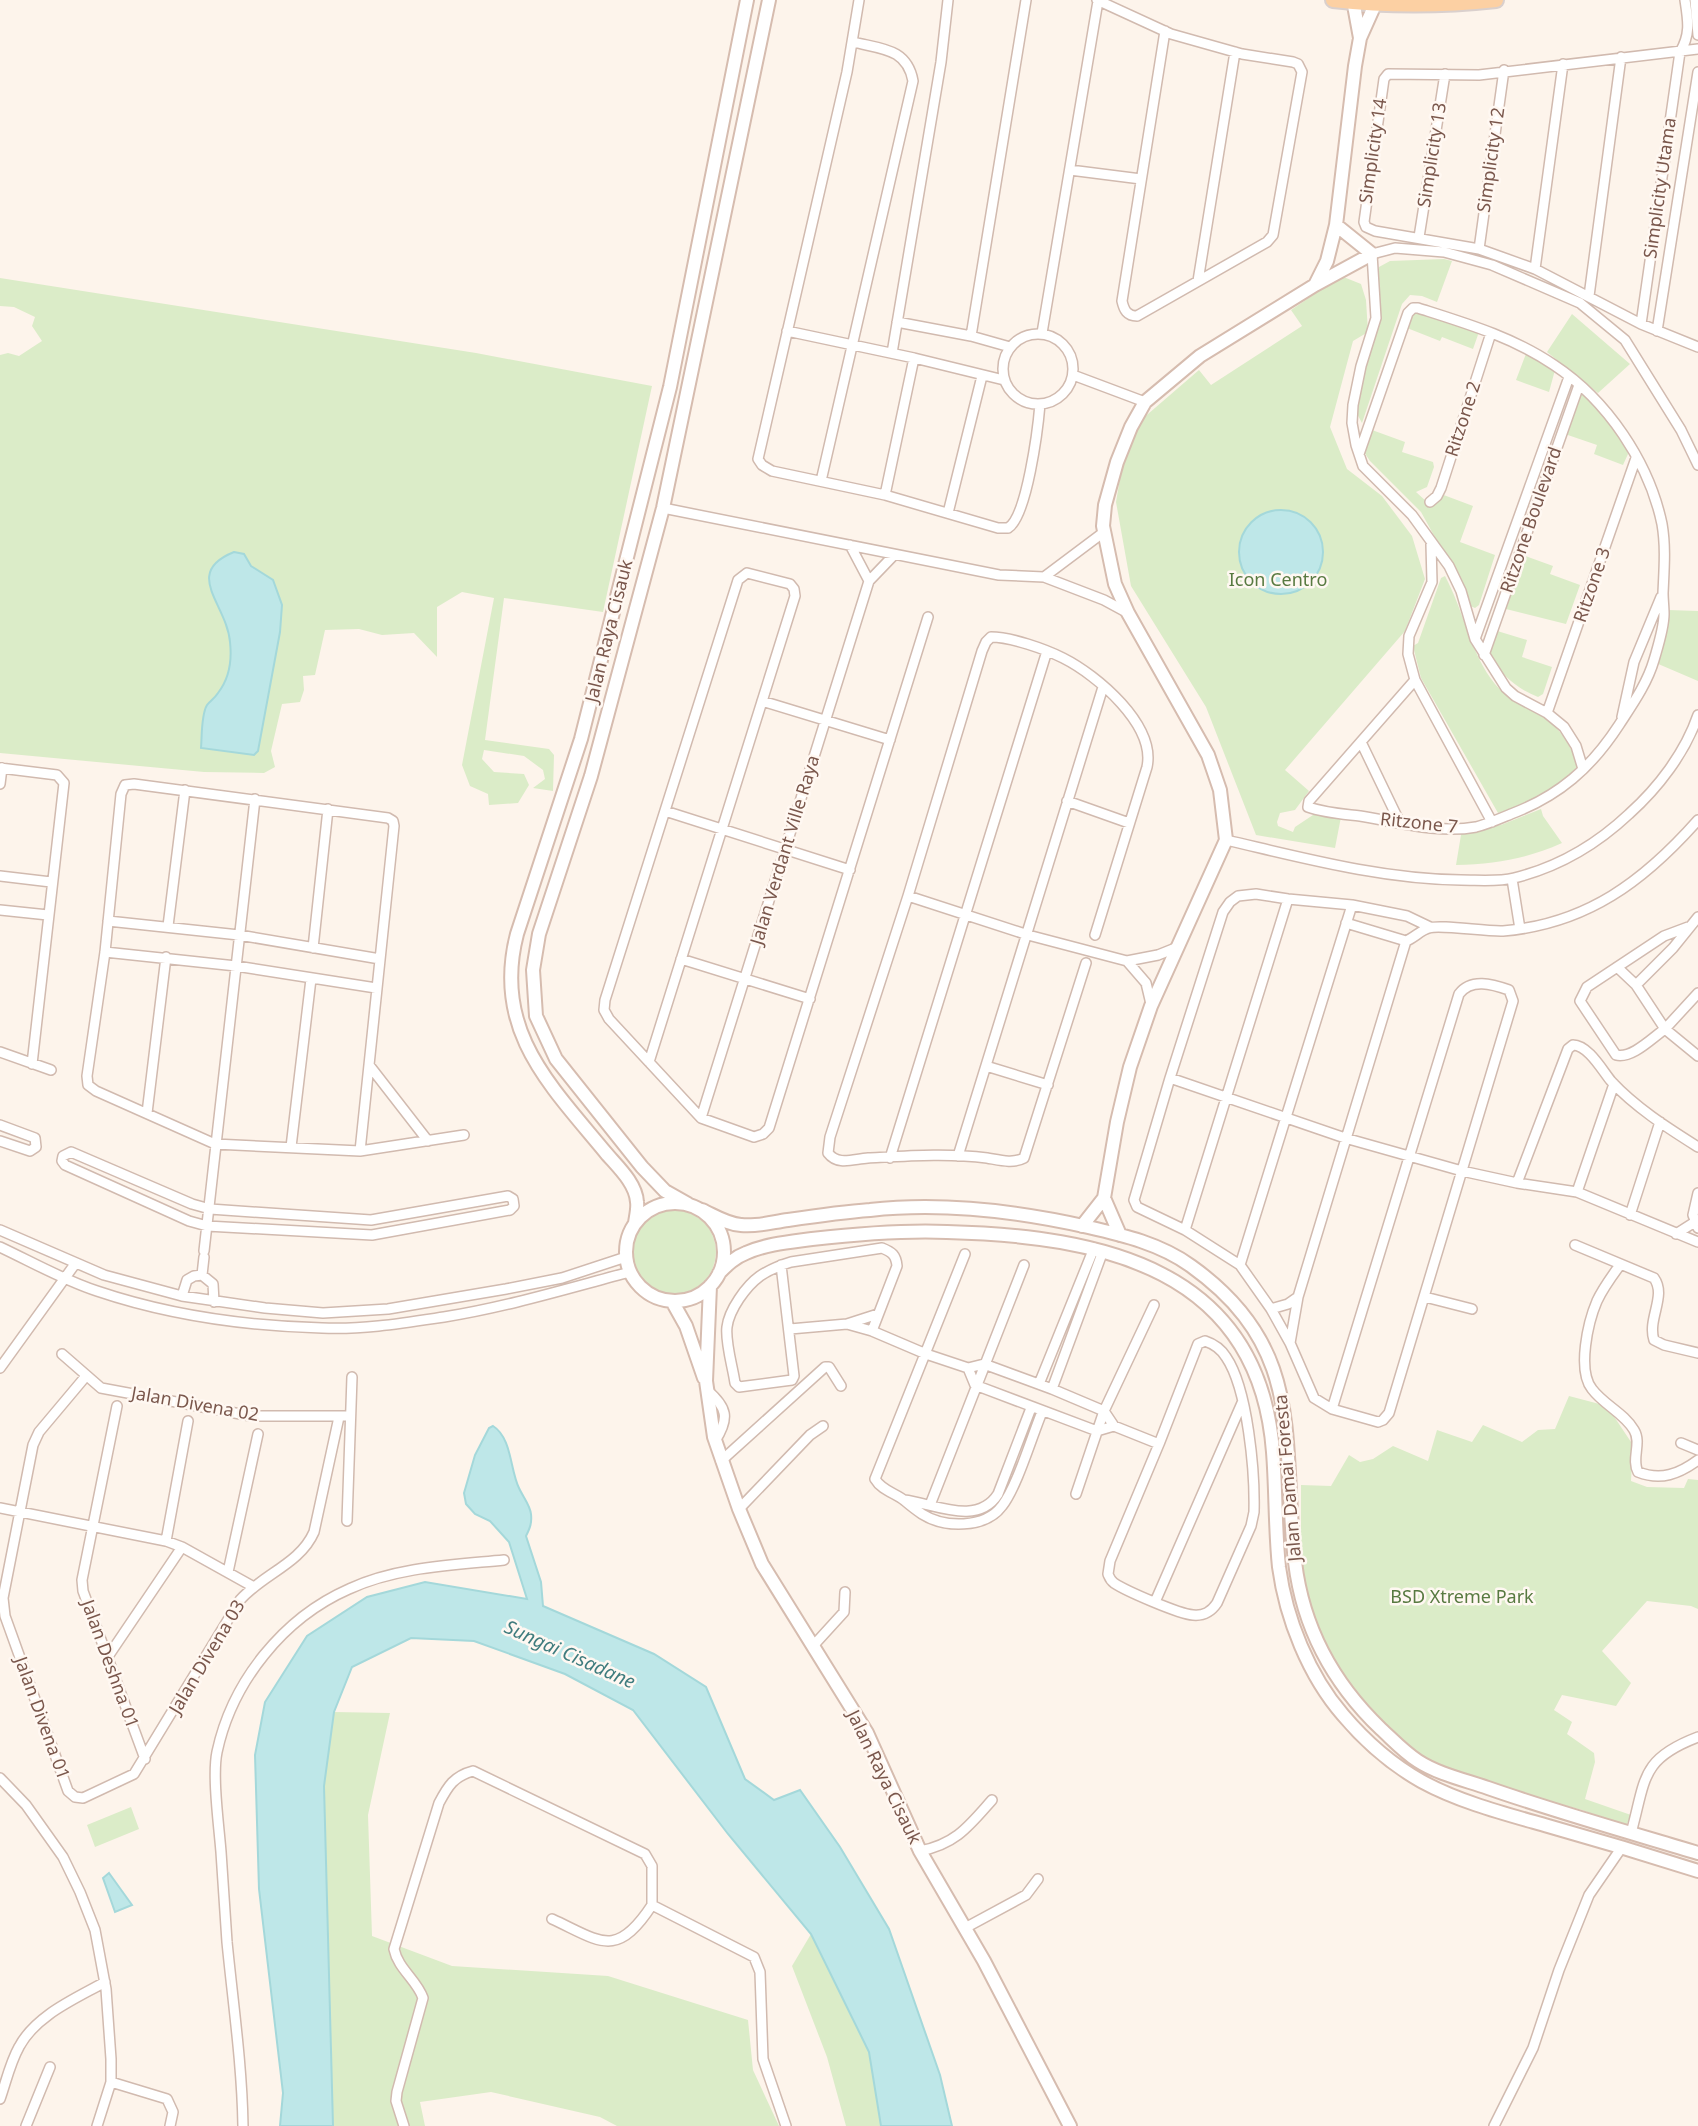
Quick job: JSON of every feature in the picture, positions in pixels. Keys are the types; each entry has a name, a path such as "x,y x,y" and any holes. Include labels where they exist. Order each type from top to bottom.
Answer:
{"main road":[{"name":"Jalan Raya Cisauk","path":"635,1223 638,1201 630,1182 553,1090 533,1061 516,1015 512,964 525,910 581,738 670,387 747,0"},
{"name":"Jalan Raya Cisauk","path":"688,1204 665,1191 642,1167 556,1059 536,1016 533,970 539,934 591,776 663,508 769,0"},
{"path":"1333,0 1440,5 1496,0"},
{"path":"1353,1 1360,38"},
{"path":"1315,285 1327,261 1336,225 1354,66 1360,38 1377,2"},
{"path":"1082,1226 1104,1198 1130,1067 1151,1006 1226,841 1220,790 1208,755 1128,613 1115,584 1104,531 1105,505 1116,462 1145,402 1200,356 1315,285 1372,254 1336,225"},
{"path":"1104,1198 1120,1235"},
{"path":"668,1203 688,1204 702,1210 713,1220 724,1246 719,1273 710,1286 693,1297 672,1301 655,1297 640,1287 630,1272 626,1257 627,1239 635,1223 649,1209 668,1203"},
{"name":"Jalan Damai Foresta","path":"702,1210 728,1222 750,1226 897,1208 976,1209 1035,1216 1120,1235 1179,1258 1217,1286 1249,1321 1262,1343 1281,1392 1285,1411 1293,1538 1299,1583 1314,1634 1332,1671 1371,1719 1418,1761 1439,1771 1516,1798 1698,1853"},
{"path":"1033,1236 1035,1216"},
{"name":"Jalan Damai Foresta","path":"719,1273 734,1259 763,1248 863,1233 923,1231 1033,1236 1098,1249 1164,1273 1205,1303 1223,1321 1254,1369 1265,1404 1273,1449 1279,1567 1295,1629 1309,1664 1327,1694 1357,1731 1406,1772 1440,1790 1510,1815 1698,1871"},
{"name":"Jalan Raya Cisauk","path":"706,1385 710,1286"},
{"path":"1205,1303 1217,1286"},
{"name":"Jalan Raya Cisauk","path":"672,1301 686,1326 706,1385 721,1461 762,1564 867,1733 920,1851 965,1928 1070,2126"},
{"path":"1510,1815 1516,1798"}],"street":[{"path":"859,0 853,41 758,459 772,471 885,495 998,528 1008,528 1014,524 1037,444 1040,404"},
{"path":"892,353 941,62 948,0"},
{"path":"971,336 1026,0"},
{"path":"1042,333 1097,0 1165,31 1235,52 1298,64 1302,72 1275,232 1267,242 1137,316 1131,316 1124,310 1122,301 1165,31"},
{"path":"1692,4 1698,35"},
{"name":"Simplicity Utama","path":"1641,324 1680,52 1688,40 1692,4"},
{"path":"821,481 913,81 910,67 900,56 853,41"},
{"path":"1445,74 1479,75 1698,49"},
{"path":"1198,281 1235,52"},
{"path":"1589,296 1621,57"},
{"path":"1535,269 1563,64"},
{"name":"Simplicity 12","path":"1479,249 1504,71"},
{"name":"Simplicity Utama","path":"1657,331 1698,72"},
{"name":"Simplicity 14","path":"1419,237 1375,231 1366,227 1364,218 1385,76 1445,74"},
{"name":"Simplicity 13","path":"1419,237 1445,74"},
{"path":"1070,170 1141,179"},
{"path":"1419,237 1479,249 1535,269 1641,324 1698,347"},
{"path":"1583,769 1576,746 1564,727 1547,713 1515,696 1506,688 1475,639 1461,591 1450,566 1412,515 1363,466 1352,423 1354,389 1376,318 1372,254 1395,247 1444,252 1492,265 1580,303 1625,340 1681,429 1698,465"},
{"name":"Ritzone 7","path":"1359,454 1408,313 1413,308 1514,341 1569,376 1610,417 1636,458 1652,492 1662,524 1666,567 1664,616 1653,662 1633,705 1610,739 1561,790 1533,806 1492,822 1458,828 1400,823 1307,806 1361,743"},
{"path":"897,322 971,336 1010,347"},
{"path":"788,331 1004,380"},
{"path":"1042,333 1058,339 1069,351 1073,367 1073,376 1064,392 1057,398 1040,404 1028,403 1018,398 1009,390 1002,369 1004,357 1010,347 1024,336 1042,333"},
{"name":"Ritzone 2","path":"1430,502 1441,488 1491,333"},
{"path":"885,495 914,358"},
{"path":"948,513 982,376"},
{"path":"1073,376 1145,402"},
{"name":"Ritzone Boulevard","path":"1475,639 1569,376"},
{"name":"Ritzone Boulevard","path":"1484,655 1578,385"},
{"name":"Ritzone 3","path":"1547,713 1636,458"},
{"path":"663,508 999,575 1044,577 1104,600 1128,613"},
{"path":"1044,577 1104,531"},
{"path":"1430,539 1433,551 1432,582 1409,636 1408,654 1415,680 1492,822"},
{"path":"850,545 869,581"},
{"name":"Jalan Verdant Ville Raya","path":"701,1118 869,581 894,555"},
{"path":"649,1062 795,592 790,584 747,573 738,580 604,1010 609,1019 701,1118 754,1136 763,1134 769,1128 928,617"},
{"path":"1620,723 1634,662 1663,593"},
{"path":"1086,963 1024,1158 1012,1161 958,1156 833,1160 827,1146 986,642 991,637 1047,651 1065,659 1103,687 1131,715 1147,744 1149,756 1095,935"},
{"path":"890,1158 1047,651"},
{"path":"1400,823 1361,743 1415,680"},
{"path":"958,1156 1103,687"},
{"path":"762,701 890,740"},
{"path":"1226,841 1394,876 1440,880 1512,879 1539,871 1585,850 1617,825 1646,799 1675,762 1698,715"},
{"path":"0,784 1,768 57,775 62,779 32,1064"},
{"path":"359,1151 393,822 388,818 328,809 131,783 123,788 88,1085 215,1144 359,1151 464,1135"},
{"path":"168,926 185,790"},
{"path":"202,1275 255,799"},
{"path":"1067,801 1129,823"},
{"path":"313,948 328,809"},
{"path":"665,811 850,870"},
{"path":"1332,1409 1459,994 1472,984 1506,988 1511,992 1513,1001 1386,1418 1378,1422 1332,1409 1314,1398 1290,1343 1271,1309 1240,1265 1185,1230 1133,1202 1223,912 1230,902 1246,893 1352,905 1407,916 1430,927 1496,931 1520,929 1562,920 1600,903 1641,878 1698,820"},
{"path":"0,876 51,882"},
{"path":"1512,879 1520,929"},
{"path":"908,896 1027,934 1127,961 1158,956 1178,947"},
{"path":"1185,1230 1288,899"},
{"path":"1240,1265 1352,905"},
{"path":"0,909 48,915"},
{"path":"1636,985 1673,948 1698,917"},
{"path":"108,921 239,935 380,959"},
{"path":"1346,923 1406,941"},
{"path":"1290,1343 1298,1297 1406,941 1430,927"},
{"path":"1688,927 1664,936 1587,987 1580,1002 1614,1054 1626,1056 1665,1029 1698,993"},
{"path":"105,952 236,966 376,988"},
{"path":"147,1113 166,957"},
{"path":"681,959 810,999"},
{"path":"1127,961 1146,983 1151,1006"},
{"path":"1617,967 1636,985 1665,1029 1698,1056"},
{"path":"291,1147 311,979"},
{"path":"1517,1183 1568,1049 1573,1045 1582,1047 1614,1084 1660,1122 1698,1147"},
{"path":"0,1052 51,1070"},
{"path":"369,1065 428,1141"},
{"path":"986,1066 1048,1085"},
{"path":"1170,1078 1345,1138 1462,1171 1577,1192 1698,1242"},
{"path":"1577,1192 1614,1084"},
{"path":"1630,1215 1660,1122"},
{"path":"0,1125 35,1138 36,1147 30,1151 0,1141"},
{"path":"71,1152 192,1204 210,1209 371,1220 504,1197 511,1197 514,1202 510,1210 372,1235 208,1226 188,1221 65,1166 61,1158 71,1152"},
{"path":"1676,1234 1697,1223 1693,1215 1698,1193"},
{"path":"371,1220 372,1235"},
{"path":"0,1230 75,1264 124,1281 182,1296 214,1302 323,1313 388,1309 562,1278 626,1257"},
{"path":"1575,1245 1650,1275 1659,1285 1652,1332 1654,1340 1698,1353"},
{"path":"0,1247 96,1291 148,1305 251,1323 324,1329 446,1317 630,1272"},
{"path":"781,1265 794,1376 792,1380 738,1387 735,1383 727,1328 734,1308 759,1276 781,1265 882,1248 891,1252 896,1258 897,1266 872,1331"},
{"path":"1052,1389 1098,1249"},
{"path":"965,1254 875,1479 881,1487 927,1517 955,1524 992,1516 1042,1412"},
{"path":"0,1368 75,1264"},
{"path":"930,1505 1024,1265"},
{"path":"1620,1265 1597,1300 1590,1322 1584,1364 1586,1378 1595,1393 1635,1430 1635,1465 1638,1472 1653,1476 1671,1475 1698,1460"},
{"path":"182,1296 187,1280 202,1275 213,1284 214,1302"},
{"path":"1039,1384 1088,1277"},
{"path":"1271,1309 1288,1304 1298,1297"},
{"path":"1425,1297 1472,1309"},
{"path":"1076,1494 1104,1411 1154,1305"},
{"path":"388,1309 390,1324"},
{"path":"790,1329 848,1324 878,1314"},
{"path":"848,1324 968,1368 984,1364 1052,1389 1104,1411 1114,1426 1159,1444"},
{"path":"1201,1341 1216,1346 1225,1356 1239,1387 1248,1428 1254,1500 1251,1526 1217,1603 1210,1612 1189,1615 1114,1583 1108,1574 1110,1561 1159,1444 1201,1341"},
{"name":"Jalan Divena 02","path":"62,1353 101,1388 251,1416 350,1416"},
{"path":"721,1461 825,1367 829,1367 841,1386"},
{"path":"968,1368 975,1385 1031,1408 1097,1431 1114,1426"},
{"path":"19,1513 33,1445 39,1432 86,1376"},
{"path":"346,1521 352,1377"},
{"path":"1155,1602 1242,1403"},
{"name":"Jalan Deshna 01","path":"117,1406 82,1580 83,1591 145,1759"},
{"path":"904,1500 948,1511 961,1511 989,1504 1002,1497 1031,1408"},
{"name":"Jalan Divena 03","path":"75,1797 83,1798 134,1774 240,1600 252,1586 301,1554 309,1544 314,1532 339,1417"},
{"path":"166,1541 188,1421"},
{"path":"739,1509 810,1435 823,1426"},
{"path":"228,1572 258,1434"},
{"path":"1681,1443 1698,1450"},
{"path":"0,1508 166,1541 182,1546 252,1586"},
{"name":"Jalan Divena 01","path":"19,1513 3,1598 5,1616 68,1791 75,1797"},
{"path":"107,1658 182,1546"},
{"path":"243,2126 243,2079 227,1942 217,1755 223,1730 244,1684 270,1648 292,1625 349,1588 384,1577 458,1564 504,1560"},
{"path":"813,1646 844,1612 845,1592"},
{"path":"1631,1833 1651,1766 1671,1749 1698,1737"},
{"path":"404,2126 396,2101 397,2092 423,1998 396,1959 394,1949 439,1803 459,1774 473,1771 645,1853 652,1866 652,1905 641,1922 615,1941 603,1943 552,1919"},
{"path":"0,1778 44,1828 73,1876 95,1930 108,2010 111,2082 97,2126"},
{"path":"920,1851 939,1847 959,1836 992,1800"},
{"path":"1494,2126 1533,2048 1572,1934 1589,1895 1622,1847"},
{"path":"965,1928 1026,1895 1038,1879"},
{"path":"652,1905 747,1953 758,1964 763,2059 786,2126"},
{"path":"0,2099 18,2049 29,2033 61,2007 105,1982"},
{"path":"26,2126 50,2067"},
{"path":"111,2082 167,2099 173,2112 170,2126"}],"green space":[{"path":"1390,261 1452,261 1437,302 1410,295 1402,304 1362,423 1355,410 1381,305 1375,278 1379,267"},
{"name":"Icon Centro","path":"1341,276 1361,284 1366,300 1368,332 1353,341 1330,427 1347,469 1382,496 1412,536 1425,579 1405,631 1285,770 1309,791 1295,810 1280,813 1278,826 1293,832 1295,827 1316,813 1341,817 1335,848 1256,835 1206,707 1131,586 1116,502 1124,455 1141,420 1199,370 1211,385 1302,326 1291,310"},
{"path":"0,278 476,353 652,386 603,612 504,598 485,740 549,749 554,755 553,791 533,788 545,779 543,770 524,756 484,750 482,759 494,772 524,774 529,785 518,803 489,805 488,794 470,786 462,765 494,598 462,592 437,607 437,657 414,633 382,635 359,629 325,630 315,675 303,676 304,690 300,702 282,704 271,751 275,767 264,773 204,772 0,753 0,355 8,353 19,356 42,341 32,326 35,317 14,307 0,306"},
{"path":"1413,306 1480,329 1473,349 1442,337 1440,341 1407,328"},
{"path":"1572,314 1630,364 1598,393 1547,352"},
{"path":"1527,351 1555,370 1549,392 1516,380"},
{"path":"1575,388 1596,403 1626,446 1628,454 1623,465 1594,454 1597,445 1562,433"},
{"path":"1372,430 1405,442 1402,452 1433,462 1434,467 1427,487 1416,492 1427,502 1441,494 1473,506 1460,542 1495,555 1479,605 1475,608 1468,605 1458,579 1421,512 1364,452"},
{"path":"1520,554 1553,566 1550,574 1580,585 1566,624 1502,608"},
{"path":"1445,576 1486,672 1506,694 1545,718 1561,733 1578,766 1541,795 1498,813 1421,678 1413,646 1418,643 1441,578"},
{"path":"1668,610 1698,611 1698,681 1656,663"},
{"path":"1494,630 1527,640 1522,657 1552,667 1543,694 1538,697 1522,689 1497,667 1487,652"},
{"path":"1541,809 1562,843 1510,860 1456,865 1462,829 1501,825"},
{"path":"666,1210 682,1210 698,1217 709,1228 716,1244 713,1268 704,1282 682,1294 666,1294 650,1287 639,1276 632,1260 632,1244 639,1228 650,1217"},
{"name":"BSD Xtreme Park","path":"1569,1396 1607,1406 1633,1445 1631,1481 1647,1487 1684,1488 1688,1479 1698,1480 1698,1609 1647,1601 1602,1651 1631,1683 1616,1706 1562,1695 1554,1710 1572,1722 1567,1734 1594,1753 1595,1762 1585,1799 1631,1815 1626,1826 1582,1810 1467,1779 1420,1755 1385,1723 1348,1683 1318,1638 1301,1573 1301,1485 1331,1486 1349,1455 1360,1462 1373,1459 1393,1446 1428,1461 1437,1430 1472,1442 1483,1425 1522,1442 1538,1430 1555,1429"},
{"path":"334,1712 390,1713 368,1815 372,1936 452,1966 608,1976 748,2020 753,2070 779,2126 617,2126 600,2117 491,2092 420,2102 425,2126 333,2126 324,1786"},
{"path":"131,1807 139,1829 95,1847 87,1825"},
{"path":"811,1934 869,2052 881,2126 846,2126 827,2057 792,1966"}],"water":[{"path":"1273,510 1289,510 1305,517 1316,528 1323,544 1320,568 1311,582 1289,594 1273,594 1257,587 1246,576 1239,560 1239,544 1246,528 1257,517"},
{"path":"234,552 244,554 251,566 273,580 282,605 280,632 258,751 254,755 201,748 205,709 225,682 231,656 227,628 209,580 211,570 219,560"},
{"name":"Sungai Cisadane","path":"493,1426 504,1438 516,1481 530,1511 531,1523 526,1536 541,1582 543,1606 654,1654 706,1687 745,1779 774,1800 800,1790 840,1847 889,1929 940,2075 952,2126 881,2126 869,2052 811,1934 728,1834 633,1710 565,1674 474,1641 411,1638 352,1667 334,1712 324,1786 333,2126 280,2126 283,2093 259,1889 255,1755 265,1702 307,1636 367,1597 425,1582 527,1599 509,1542 490,1521 475,1514 466,1504 464,1493 475,1455 489,1428"},
{"path":"109,1873 132,1905 115,1912 103,1878"}]}
